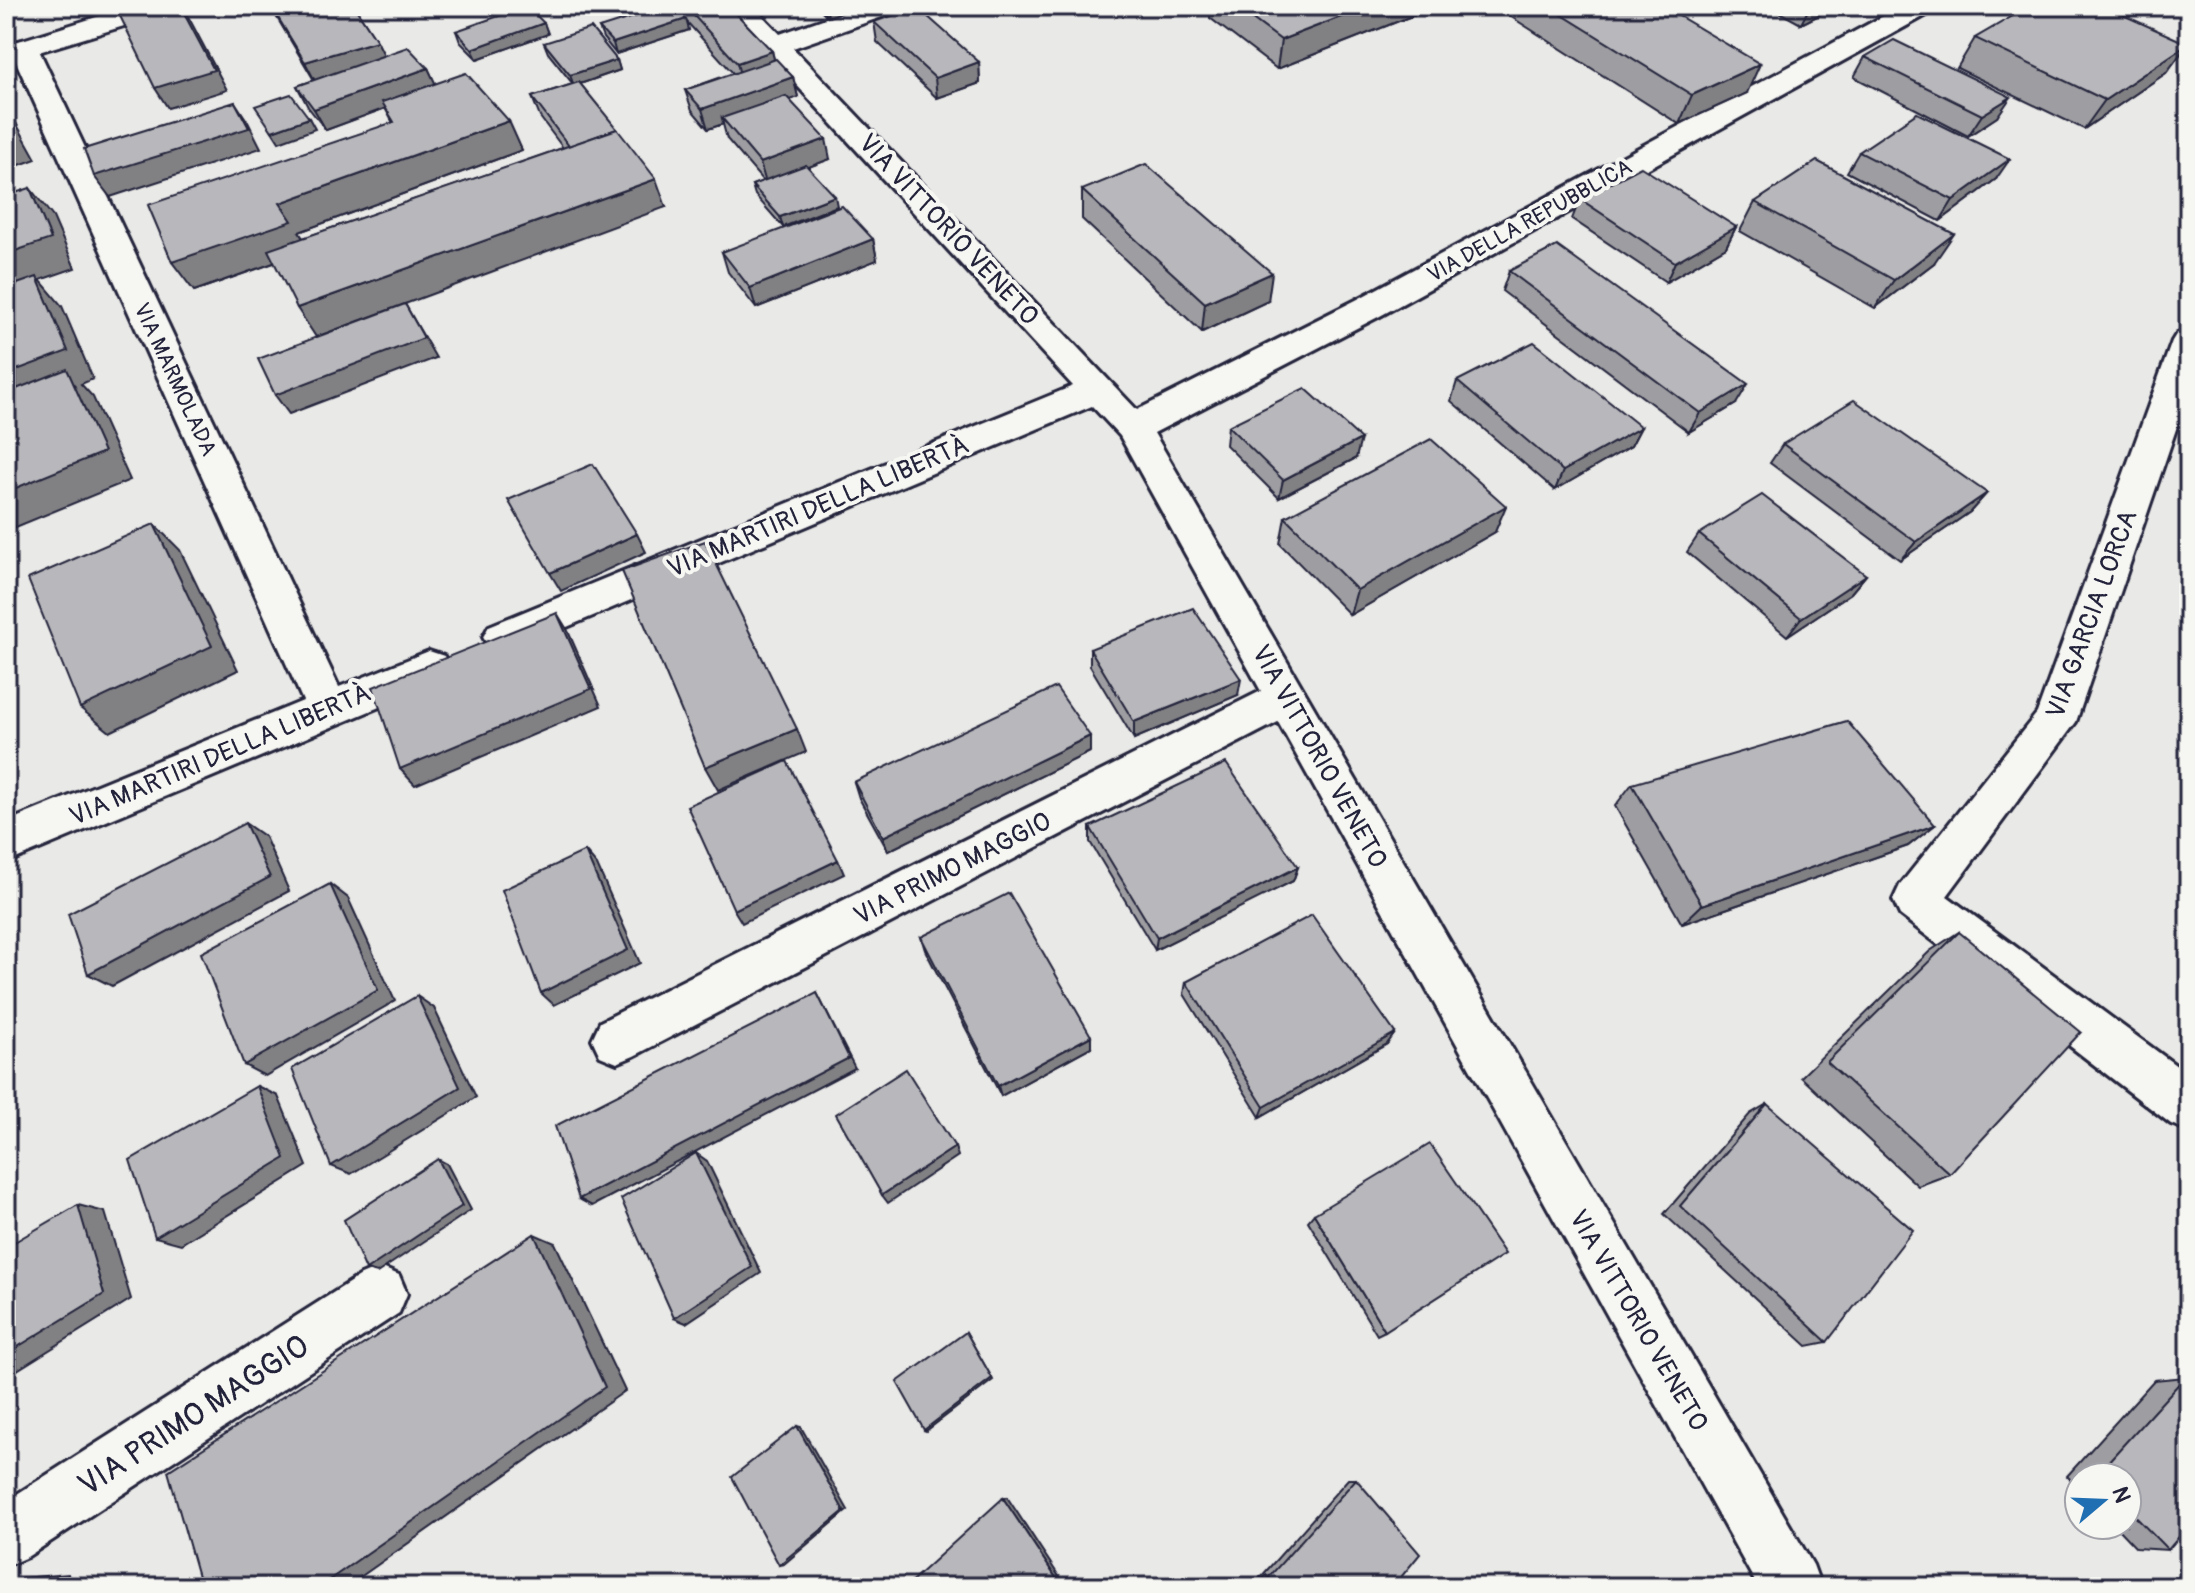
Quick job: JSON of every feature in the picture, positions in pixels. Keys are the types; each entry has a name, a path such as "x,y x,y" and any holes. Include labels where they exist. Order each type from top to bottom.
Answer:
{"street":[{"path":"15,51 160,6"},
{"name":"VIA VITTORIO VENETO","path":"738,6 778,44 1133,428 1791,1587"},
{"path":"778,44 886,6"},
{"name":"VIA DELLA REPUBBLICA","path":"1133,428 1368,308 1922,6"},
{"name":"VIA MARMOLADA","path":"15,51 328,709"},
{"name":"VIA GARCIA LORCA","path":"2189,341 2055,722 1916,900 2189,1106"},
{"name":"VIA MARTIRI DELLA LIBERTÀ","path":"6,843 1098,390"},
{"name":"VIA PRIMO MAGGIO","path":"617,1039 1287,698"},
{"name":"VIA PRIMO MAGGIO","path":"6,1536 380,1294"}],"building":[{"path":"147,6 180,6 214,70 155,88 119,14"},
{"path":"271,6 354,6 377,41 305,62"},
{"path":"527,6 544,23 472,49 456,31"},
{"path":"674,6 686,19 613,43 599,28"},
{"path":"685,6 729,6 772,51 737,63"},
{"path":"1235,6 1369,6 1281,40"},
{"path":"1548,6 1662,6 1760,64 1692,95"},
{"path":"2030,6 2103,6 2188,44 2105,100 1975,38"},
{"path":"917,7 979,62 935,78 874,22"},
{"path":"591,28 617,60 570,75 544,43"},
{"path":"1894,40 2011,97 1982,115 1865,57"},
{"path":"408,47 428,68 314,109 297,86"},
{"path":"776,59 793,77 702,109 685,90"},
{"path":"466,73 509,121 280,203 292,221 172,262 148,205 394,122 382,102"},
{"path":"579,82 617,129 569,146 532,97"},
{"path":"291,94 309,118 272,131 255,106"},
{"path":"786,96 826,139 760,163 722,118"},
{"path":"235,102 249,128 94,176 84,149"},
{"path":"1917,113 2010,159 1953,200 1859,152"},
{"path":"617,129 656,179 297,308 268,250"},
{"path":"1817,161 1954,234 1894,280 1755,202"},
{"path":"1146,164 1272,273 1205,303 1082,190"},
{"path":"806,165 835,196 780,217 752,185"},
{"path":"1641,167 1736,227 1675,262 1580,199"},
{"path":"30,188 51,239 6,254 6,196"},
{"path":"842,206 873,239 750,288 722,252"},
{"path":"1557,246 1748,384 1700,413 1509,271"},
{"path":"37,277 68,351 6,374 6,288"},
{"path":"405,304 424,338 275,395 258,359"},
{"path":"1534,342 1641,427 1563,471 1457,381"},
{"path":"67,369 104,452 6,492 6,393"},
{"path":"1305,388 1361,439 1283,480 1228,426"},
{"path":"1854,400 1987,493 1916,542 1783,444"},
{"path":"1431,439 1506,506 1357,590 1285,517"},
{"path":"593,464 637,534 550,573 508,500"},
{"path":"1762,495 1866,575 1801,618 1699,534"},
{"path":"154,524 212,646 80,708 28,579"},
{"path":"705,541 797,729 705,767 622,571"},
{"path":"1193,608 1241,679 1134,722 1090,649"},
{"path":"557,613 591,689 400,769 373,687"},
{"path":"1056,687 1090,736 883,837 854,782"},
{"path":"1847,721 1935,825 1702,905 1632,784"},
{"path":"787,761 838,860 734,910 687,806"},
{"path":"1226,763 1298,867 1157,938 1090,827"},
{"path":"245,823 270,877 88,974 68,914"},
{"path":"585,851 628,950 541,993 502,890"},
{"path":"330,884 378,990 244,1065 201,953"},
{"path":"1009,893 1091,1036 998,1086 921,937"},
{"path":"1312,915 1395,1033 1264,1107 1186,982"},
{"path":"1959,932 2081,1032 1950,1174 1827,1062"},
{"path":"817,993 849,1058 579,1199 555,1126"},
{"path":"417,996 460,1087 331,1166 292,1069"},
{"path":"906,1069 955,1147 882,1195 836,1114"},
{"path":"257,1086 285,1158 155,1237 130,1160"},
{"path":"1767,1104 1913,1230 1827,1342 1680,1206"},
{"path":"1430,1144 1505,1254 1385,1331 1314,1214"},
{"path":"696,1153 752,1267 674,1318 621,1199"},
{"path":"438,1159 462,1206 366,1270 344,1220"},
{"path":"78,1205 104,1294 6,1354 6,1247"},
{"path":"534,1234 605,1387 319,1587 201,1587 168,1471"},
{"path":"966,1332 992,1378 924,1430 897,1382"},
{"path":"2185,1377 2189,1381 2189,1525 2168,1550 2143,1524 2143,1461 2109,1461"},
{"path":"797,1426 844,1511 779,1565 732,1477"},
{"path":"1356,1479 1420,1554 1393,1587 1277,1587 1269,1577"},
{"path":"1003,1498 1062,1587 905,1587"},
{"path":"1266,1575 1276,1587 1256,1587"},
{"path":"22,1578 23,1587 8,1587"}]}
